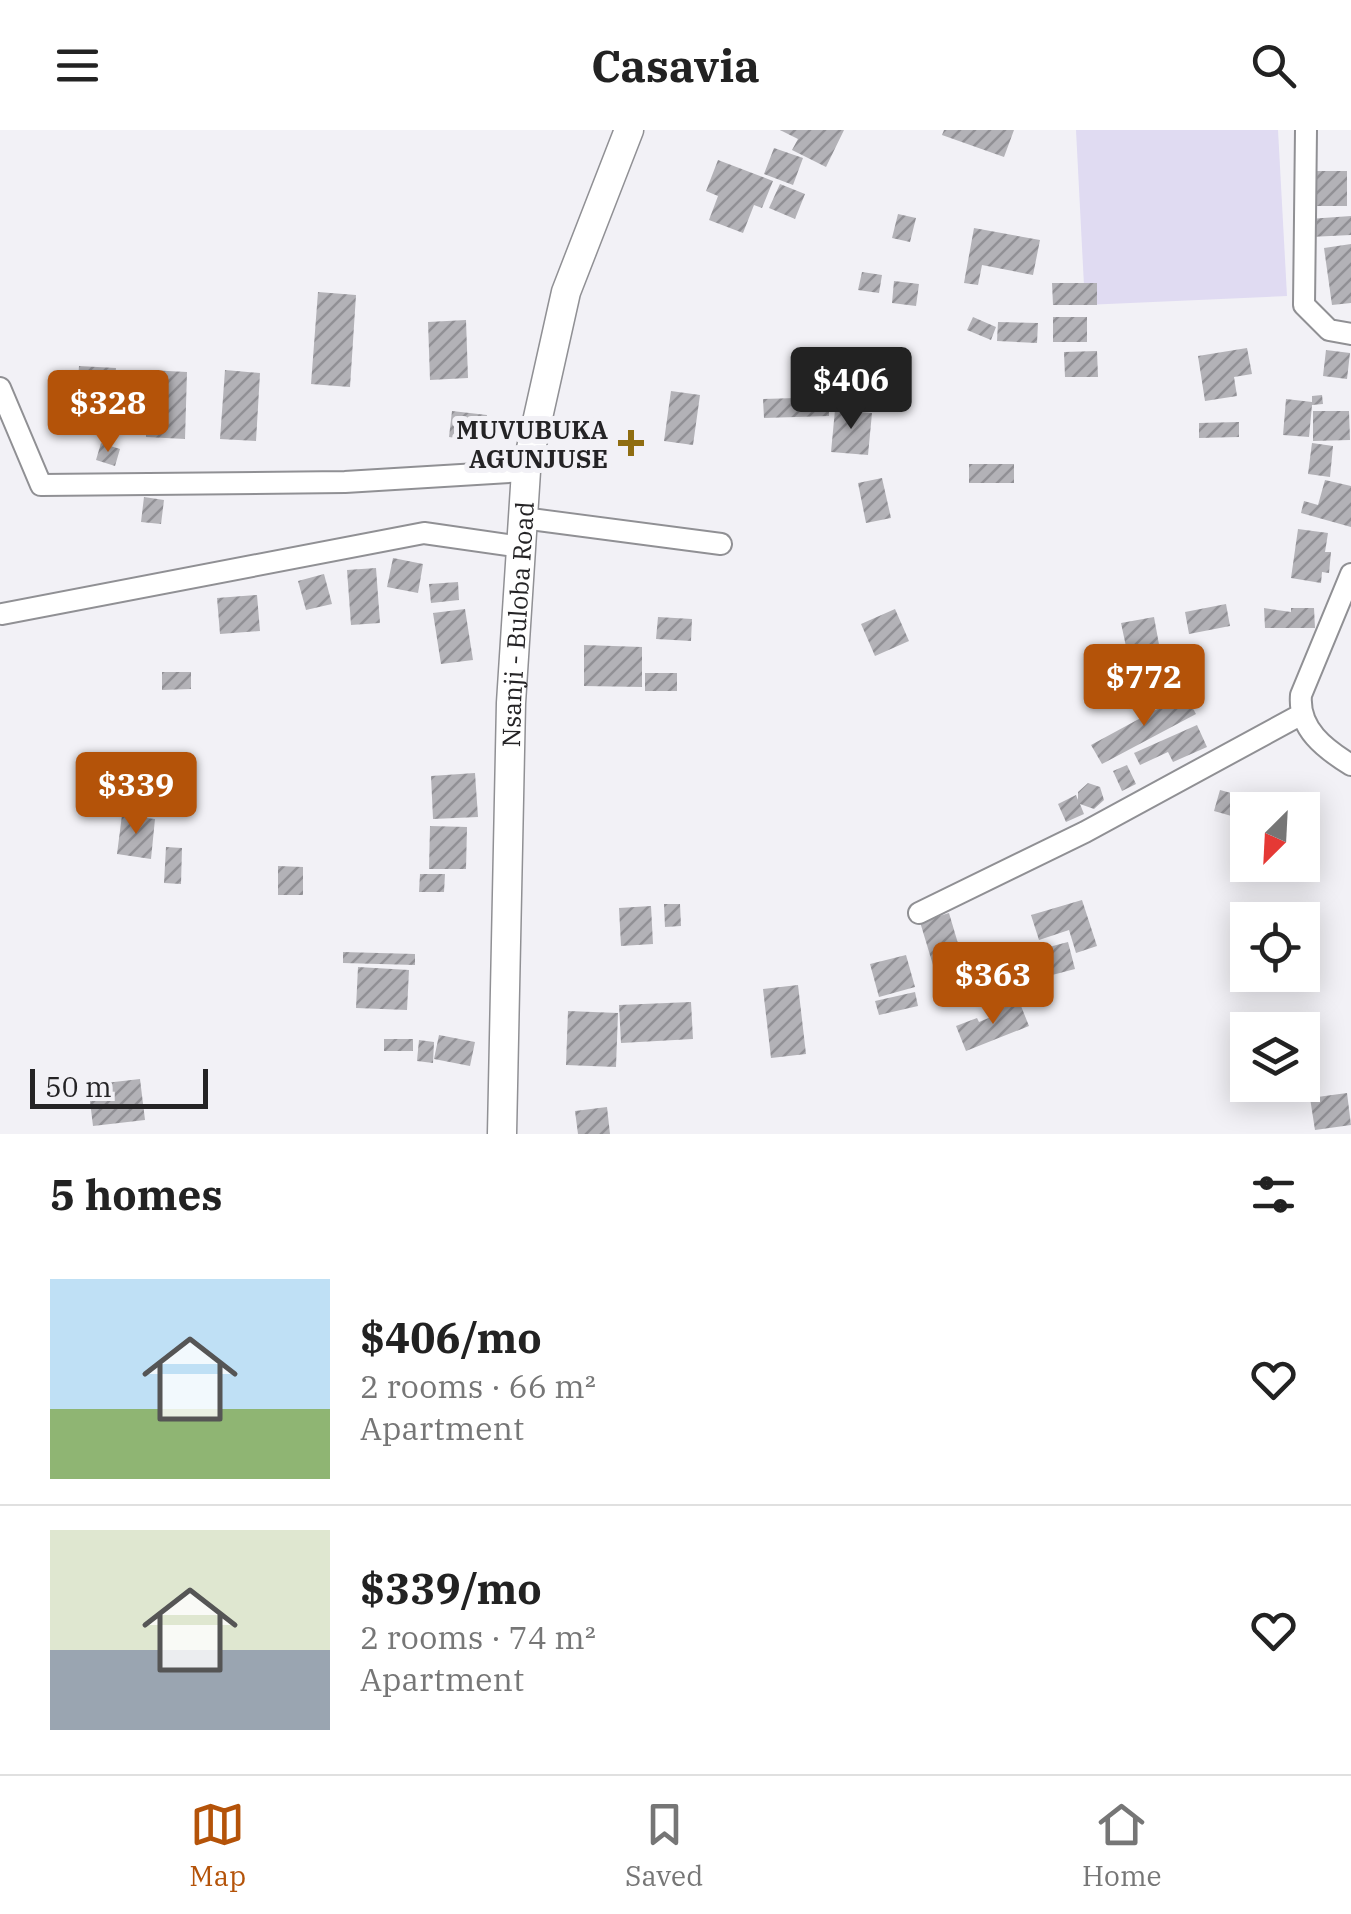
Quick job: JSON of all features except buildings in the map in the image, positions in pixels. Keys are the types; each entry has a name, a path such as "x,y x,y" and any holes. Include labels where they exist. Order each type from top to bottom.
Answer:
{"main road":[{"name":"Nsanji - Buloba Road","path":"502,1134 512,703 526,471 566,292 629,130"}],"street":[{"path":"1306,130 1304,305 1330,330 1351,334"},
{"path":"0,388 41,485 345,482 526,471"},
{"path":"523,518 721,544"},
{"path":"2,614 424,533 522,547"},
{"path":"1351,574 1300,695 1302,714 1321,744 1351,764"},
{"path":"919,913 1085,832 1302,714"}],"shaded area":[{"path":"1076,130 1278,130 1287,296 1085,305"}],"place":[{"name":"MUVUBUKA AGUNJUSE","path":"631,443"}]}
